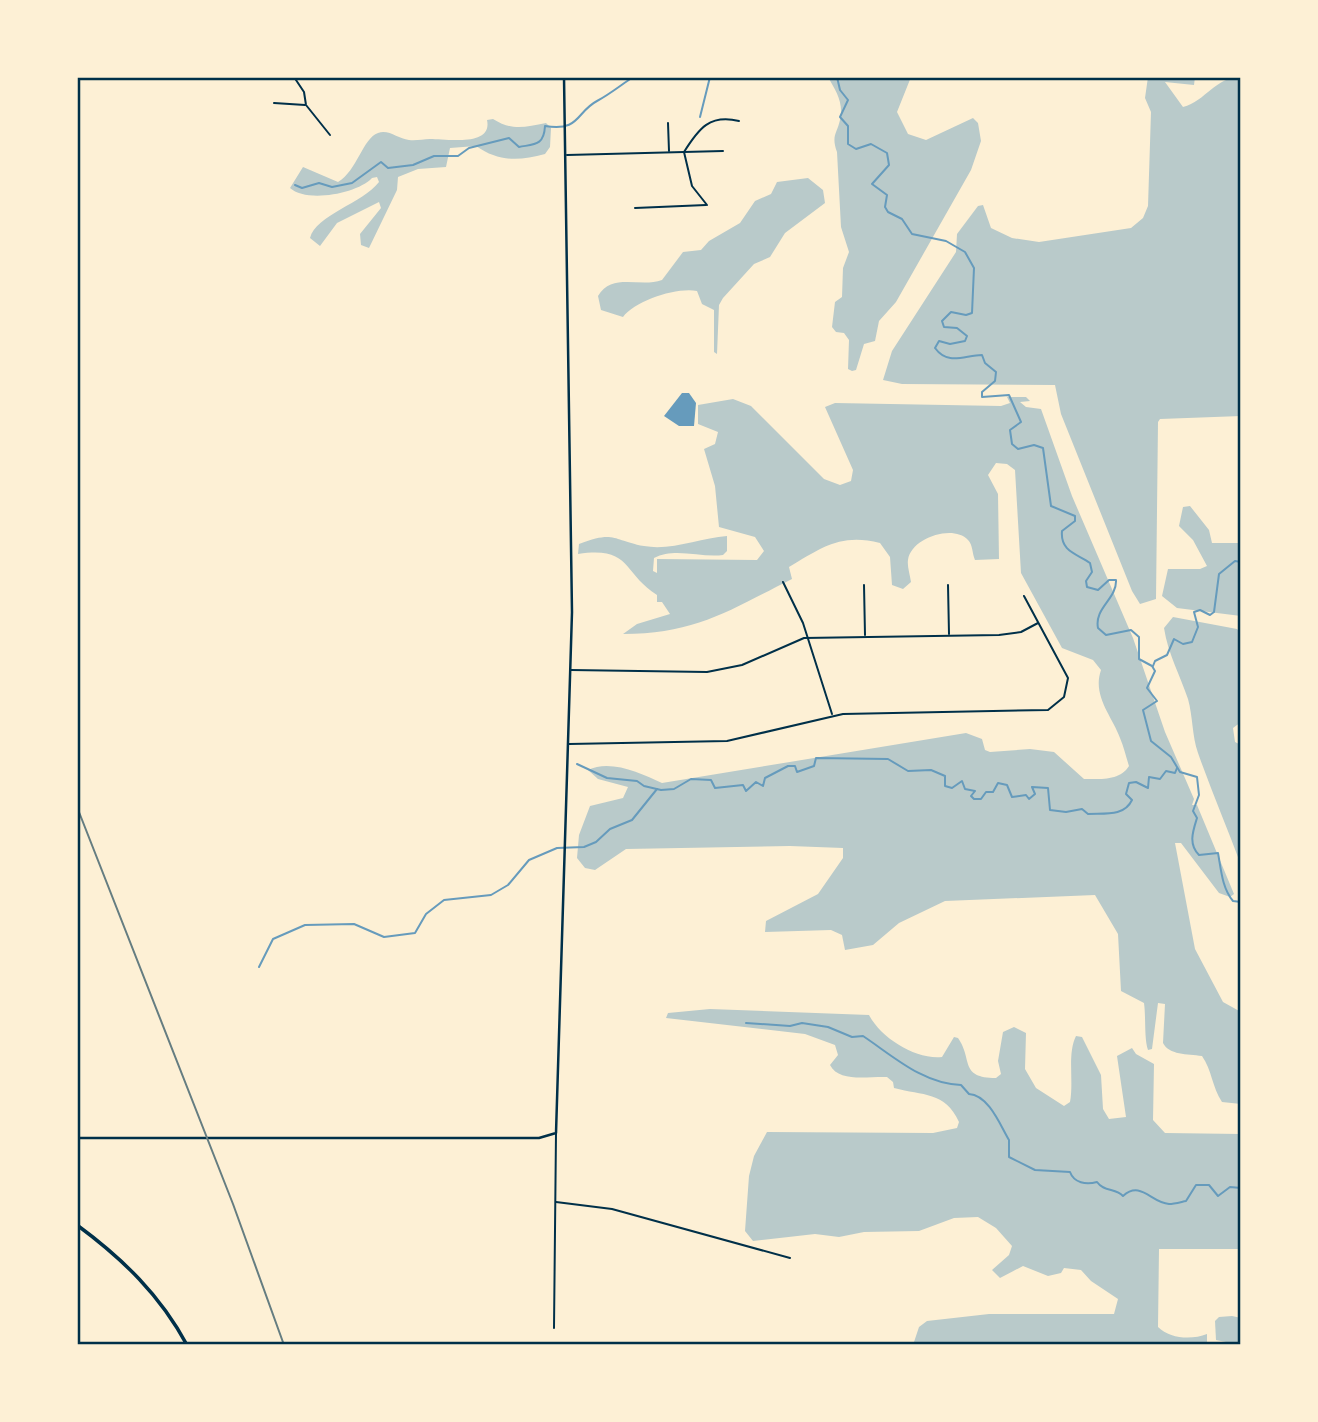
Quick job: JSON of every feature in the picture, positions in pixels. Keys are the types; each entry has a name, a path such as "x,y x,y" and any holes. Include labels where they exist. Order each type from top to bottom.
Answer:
{"main road":[{"path":"77,1138 539,1138 556,1133 571,670 564,77"},
{"path":"77,1226 112,1251 136,1273 158,1299 187,1345"}],"street":[{"path":"295,77 304,92 306,105 330,135"},
{"path":"274,103 306,105"},
{"path":"635,208 708,205 692,186 684,152 694,135 706,124 723,117 739,121"},
{"path":"668,123 669,153"},
{"path":"565,155 723,151"},
{"path":"782,582 808,638 832,715"},
{"path":"948,584 949,635"},
{"path":"864,585 865,636"},
{"path":"568,744 727,741 832,715 1040,711 1053,708 1068,690 1068,678 1024,596"},
{"path":"571,670 715,671 742,665 795,640 808,638 1006,635 1021,632 1039,622"},
{"path":"554,1328 556,1133"},
{"path":"556,1202 612,1209 790,1258"}],"shaded area":[{"path":"828,77 911,77 897,112 908,134 926,140 973,118 978,123 981,141 971,170 896,302 879,321 875,341 864,344 856,370 852,371 848,369 849,340 844,333 836,332 832,327 835,302 842,297 843,268 849,252 841,227 835,142 841,108"},
{"path":"1148,77 1195,77 1194,85 1165,82 1183,107 1198,100 1224,81 1241,77 1241,416 1160,419 1158,422 1156,599 1140,604 1132,591 1061,414 1055,385 902,384 883,380 892,351 956,252 957,234 978,206 983,205 991,228 1012,238 1039,242 1131,228 1143,218 1148,206 1151,112 1145,98"},
{"path":"493,119 513,127 546,123 551,128 550,147 545,154 518,159 493,155 476,146 450,148 446,167 418,169 398,177 397,190 369,248 361,245 360,234 381,208 379,202 337,223 320,246 310,238 321,222 379,182 377,177 344,192 307,195 290,188 303,167 338,182 345,177 368,141 378,133 386,132 412,140 467,140 483,134 487,129 487,120"},
{"path":"808,178 823,190 825,203 785,233 770,257 754,264 723,298 719,305 717,354 714,352 714,310 702,304 697,291 678,291 657,296 623,317 601,310 598,296 611,284 662,280 683,252 701,250 709,241 740,223 755,201 771,194 777,182"},
{"path":"1007,397 1026,397 1030,401 1020,402 1026,407 1041,409 1072,496 1133,638 1165,732 1194,799 1192,805 1197,805 1234,894 1230,897 1219,893 1181,843 1175,843 1195,949 1223,1002 1241,1012 1241,1104 1222,1102 1202,1056 1179,1053 1166,1047 1163,1043 1165,1004 1158,1003 1152,1049 1148,1050 1144,1003 1121,991 1118,934 1095,895 945,901 899,923 873,945 845,950 842,935 831,930 765,932 766,921 818,894 843,858 843,848 790,846 626,849 595,870 585,868 577,858 579,835 590,806 623,798 628,787 598,779 588,770 597,767 625,769 662,783 966,733 982,739 985,750 990,752 1030,749 1054,752 1084,779 1109,778 1125,771 1129,766 1123,745 1101,697 1101,670 1093,660 1062,648 1021,573 1015,470 1007,464 996,463 988,475 998,494 999,559 975,560 968,540 961,535 943,533 924,540 911,552 908,562 911,582 903,589 892,585 890,557 880,543 867,540 843,541 822,548 789,567 792,579 731,610 671,630 623,634 637,624 670,614 662,602 657,602 657,595 646,587 625,563 608,554 578,554 579,544 607,537 654,547 675,546 727,536 727,551 723,555 662,555 654,558 653,571 657,573 657,559 757,560 764,551 755,537 719,527 715,486 704,449 715,444 718,432 698,424 698,405 733,399 751,406 824,479 840,485 851,481 853,470 825,407 835,403 1001,406 1010,403"},
{"path":"1190,506 1209,530 1212,543 1239,543 1241,535 1241,616 1177,608 1162,596 1168,569 1200,569 1207,566 1193,540 1179,526 1183,507"},
{"path":"1173,617 1237,629 1241,633 1241,722 1233,728 1235,742 1241,745 1241,865 1198,753 1188,699 1168,647 1164,628"},
{"path":"710,1009 869,1015 882,1032 900,1046 921,1055 942,1057 954,1037 958,1038 972,1071 977,1075 996,1078 1001,1074 998,1061 1003,1032 1014,1027 1026,1033 1025,1069 1036,1088 1064,1106 1070,1102 1073,1043 1076,1036 1082,1037 1101,1075 1103,1109 1109,1119 1126,1117 1117,1056 1132,1048 1136,1054 1154,1064 1153,1120 1165,1133 1241,1134 1241,1249 1159,1249 1158,1327 1181,1337 1207,1334 1207,1345 935,1345 928,1342 913,1345 919,1327 927,1321 989,1314 1114,1314 1118,1299 1091,1281 1081,1270 1064,1268 1061,1273 1048,1276 1023,1266 1000,1278 992,1270 1009,1255 1012,1246 996,1228 978,1217 954,1218 919,1231 864,1232 839,1237 815,1234 753,1241 745,1231 749,1176 754,1156 767,1132 933,1133 957,1128 959,1122 940,1100 894,1088 893,1082 887,1077 855,1077 834,1071 830,1065 838,1055 835,1045 805,1034 666,1018 668,1013"},
{"path":"1219,1317 1241,1318 1241,1345 1216,1340 1215,1321"}],"water":[{"path":"682,393 689,393 696,403 694,426 679,426 664,416"}],"waterway":[{"path":"295,185 302,188 319,183 332,187 352,183 381,162 388,168 413,165 434,156 458,156 469,148 509,138 519,147 534,144 543,137 545,126 571,124 590,105 633,77"},
{"path":"700,117 710,77"},
{"path":"837,77 840,90 848,100 840,117 848,126 848,144 856,149 871,144 887,153 889,165 872,184 887,195 885,207 888,212 902,219 912,234 946,241 965,252 974,268 972,313 966,315 951,312 942,321 944,327 957,328 967,336 965,341 950,344 939,341 935,348 945,357 951,358 982,355 985,363 996,372 995,381 982,392 982,397 1009,395 1021,422 1010,430 1012,444 1018,449 1034,445 1043,448 1051,506 1075,516 1075,521 1062,531 1064,544 1071,552 1090,563 1092,572 1086,581 1087,587 1098,590 1109,580 1116,580 1113,593 1099,615 1098,628 1106,635 1131,630 1139,637 1139,659 1152,666 1155,671 1147,688 1157,701 1143,710 1151,741 1171,757 1180,772 1197,777 1199,795 1193,811 1197,818 1192,837 1193,846 1199,855 1218,853 1226,890 1233,901 1241,902"},
{"path":"1153,666 1155,661 1167,655 1174,639 1183,644 1192,642 1198,627 1194,612 1200,610 1210,615 1214,612 1219,574 1235,561 1241,562"},
{"path":"577,764 607,778 637,781 644,786 661,790 674,789 691,779 711,780 715,788 743,785 746,791 756,782 763,786 765,778 788,766 795,766 797,772 814,766 816,758 888,759 908,771 931,770 945,776 945,786 952,788 962,781 965,789 975,791 971,796 974,799 981,799 986,792 993,792 998,783 1007,785 1012,797 1026,795 1029,799 1035,794 1032,787 1048,788 1050,810 1066,812 1082,809 1088,814 1119,812 1132,800 1126,794 1129,783 1136,782 1148,788 1149,777 1160,779 1166,771 1175,773 1177,768"},
{"path":"259,967 273,939 305,925 354,924 384,937 415,933 426,914 444,900 491,895 508,885 529,860 557,848 584,847 596,842 610,829 632,820 657,789"},
{"path":"746,1023 790,1026 802,1023 828,1027 852,1037 863,1036 921,1074 934,1080 961,1085 969,1094 983,1100 993,1112 1009,1140 1009,1157 1035,1170 1070,1172 1077,1181 1097,1182 1123,1196 1135,1190 1141,1191 1169,1204 1186,1201 1196,1185 1209,1185 1218,1196 1230,1187 1241,1188"}],"railway":[{"path":"77,807 233,1204 284,1345"}]}
